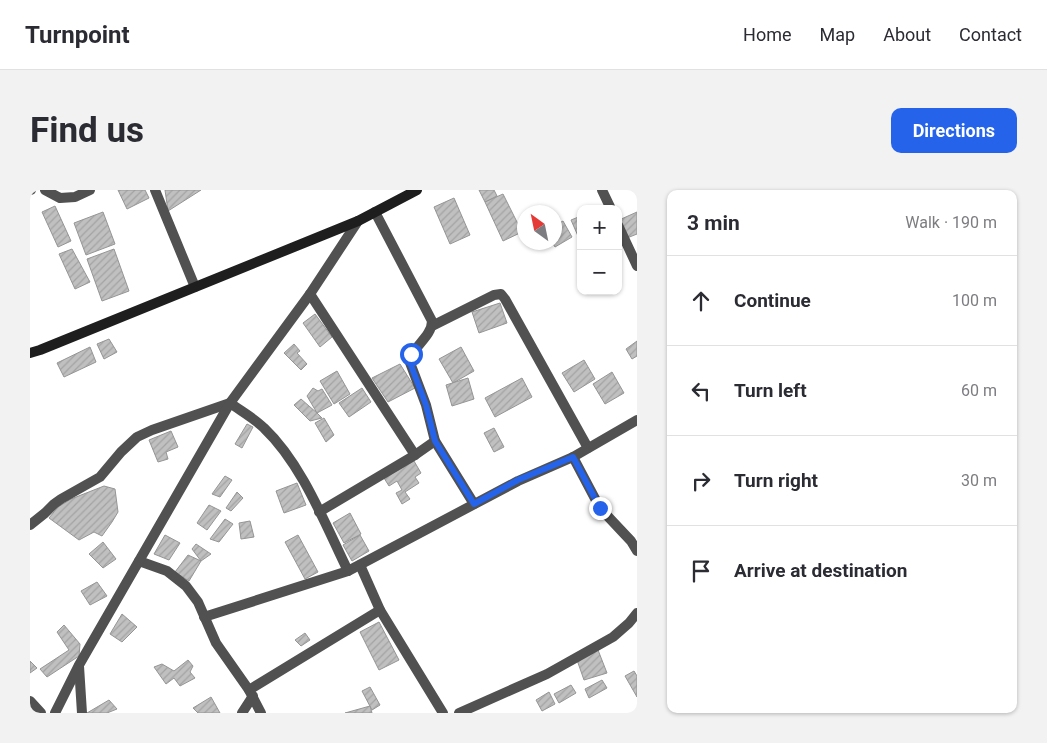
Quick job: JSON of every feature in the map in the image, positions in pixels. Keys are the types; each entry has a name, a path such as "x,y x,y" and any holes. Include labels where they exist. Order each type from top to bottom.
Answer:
{"street":[{"path":"45,190 60,198 75,196 90,190"},
{"path":"155,190 195,287"},
{"path":"30,353 358,221 417,190"},
{"path":"602,190 609,205"},
{"path":"375,212 432,321 431,330 411,354 409,360 426,405 435,441 474,504"},
{"path":"55,713 79,665 230,403 310,294 358,221"},
{"path":"622,234 637,266"},
{"path":"310,294 415,455"},
{"path":"432,326 494,295 500,294 505,299 588,448"},
{"path":"230,403 263,427 282,447 298,470 348,571"},
{"path":"30,525 61,499 100,477 121,452 138,437 152,430 230,403"},
{"path":"204,617 348,571 518,480 573,457 637,420"},
{"path":"319,512 435,441"},
{"path":"573,457 600,508 631,541 637,551"},
{"path":"139,561 167,571 186,586 198,602 216,643 251,693 261,713"},
{"path":"360,565 380,610 443,713"},
{"path":"242,713 251,693 380,610"},
{"path":"459,713 547,674 612,637 629,623 637,613"},
{"path":"79,665 82,713"},
{"path":"30,701 40,713"}],"building":[{"path":"118,190 145,190 149,198 127,209"},
{"path":"165,190 201,190 168,211"},
{"path":"479,190 494,190 497,196 485,202"},
{"path":"503,194 517,222 517,234 503,241 485,202"},
{"path":"454,198 470,235 450,244 434,207"},
{"path":"55,206 71,241 58,247 42,212"},
{"path":"103,212 115,244 86,255 74,223"},
{"path":"637,212 637,234 627,238 622,227 622,219"},
{"path":"577,218 577,234 571,220"},
{"path":"562,222 572,237 562,243"},
{"path":"72,249 90,282 75,289 59,254"},
{"path":"114,249 129,291 102,301 87,259"},
{"path":"500,303 507,323 479,333 472,312"},
{"path":"315,314 332,337 320,347 303,323"},
{"path":"109,339 117,352 104,359 97,344"},
{"path":"637,341 637,356 632,359 626,349"},
{"path":"294,344 300,351 297,353 307,364 301,370 284,353"},
{"path":"90,347 96,362 64,377 57,363"},
{"path":"461,347 474,371 453,383 439,359"},
{"path":"584,360 595,379 574,392 562,373"},
{"path":"400,364 415,388 388,402 372,378"},
{"path":"337,371 350,394 334,404 320,381"},
{"path":"612,372 624,393 605,404 593,384"},
{"path":"468,378 474,399 452,406 446,385"},
{"path":"522,378 532,397 495,417 485,398"},
{"path":"313,388 318,391 322,389 332,405 317,413 307,396"},
{"path":"362,388 371,402 349,417 339,403"},
{"path":"301,399 322,418 310,421 294,405"},
{"path":"324,418 334,435 326,442 315,423"},
{"path":"247,424 253,427 242,448 235,444"},
{"path":"494,428 504,447 494,452 484,433"},
{"path":"171,431 178,447 166,452 168,459 158,462 149,440"},
{"path":"414,461 421,473 415,477 419,483 405,492 410,499 402,504 396,493 402,490 397,481 389,486 384,478"},
{"path":"225,476 232,480 220,497 212,494"},
{"path":"297,483 306,505 284,513 276,491"},
{"path":"104,486 115,489 118,512 102,536 94,532 79,540 49,518 58,507 71,499"},
{"path":"237,492 243,498 231,511 226,508"},
{"path":"209,505 221,511 207,530 197,523"},
{"path":"350,513 361,534 344,543 333,523"},
{"path":"225,519 233,524 219,542 210,539"},
{"path":"250,521 254,537 241,539 239,523"},
{"path":"165,535 180,543 169,560 154,554"},
{"path":"298,535 318,572 305,579 285,542"},
{"path":"360,535 369,551 352,561 343,545"},
{"path":"103,542 116,559 103,568 89,554"},
{"path":"196,544 211,554 201,561 192,549"},
{"path":"188,555 201,561 189,581 175,572"},
{"path":"97,582 107,596 90,605 81,591"},
{"path":"122,614 137,627 122,642 110,634"},
{"path":"379,622 399,660 379,670 360,632"},
{"path":"64,625 80,644 79,656 47,677 40,669 69,650 57,632"},
{"path":"305,633 310,640 301,646 295,640"},
{"path":"598,650 607,673 584,680 577,660"},
{"path":"188,660 193,666 190,672 195,678 180,686 174,678 166,684 154,667 162,664 174,671"},
{"path":"30,661 37,668 30,673"},
{"path":"634,671 637,676 637,697 625,676"},
{"path":"602,680 607,688 589,698 585,689"},
{"path":"571,685 576,693 559,703 554,694"},
{"path":"370,687 380,705 372,710 362,691"},
{"path":"549,692 555,704 542,711 536,700"},
{"path":"211,697 220,713 198,713 193,708"},
{"path":"109,700 117,709 107,713 87,713"},
{"path":"370,706 372,713 345,713"}],"route":[{"path":"411,354 409,360 426,405 435,441 474,504 518,480 573,457 600,508"}]}
